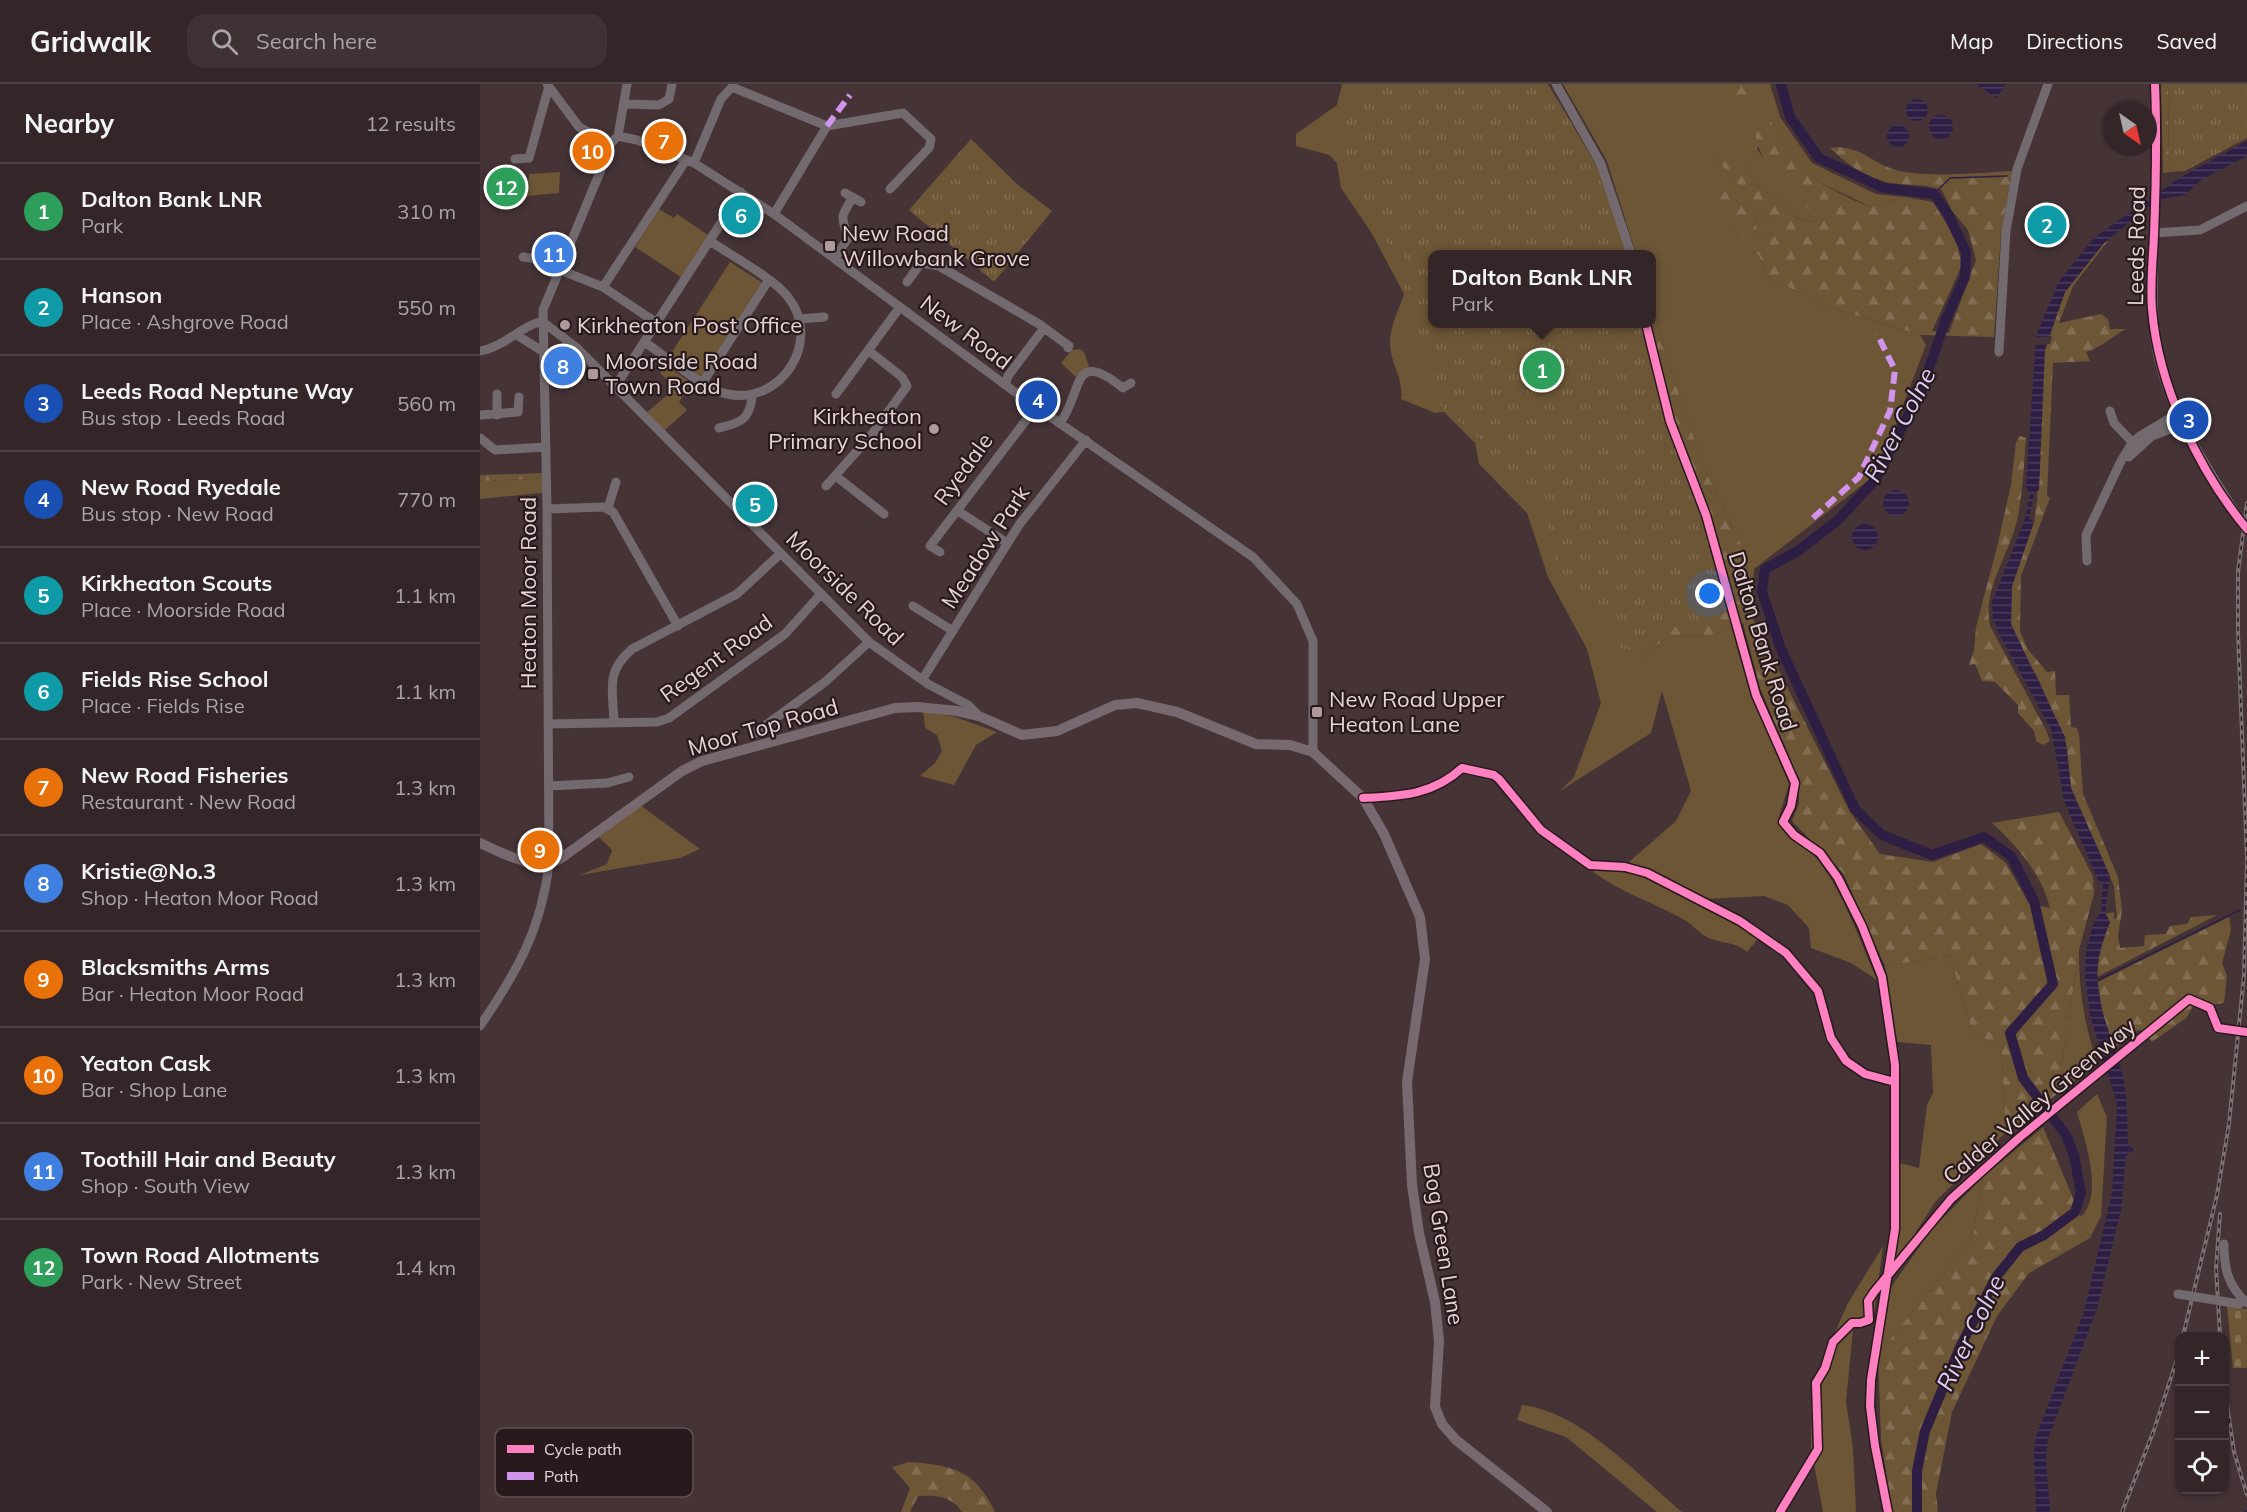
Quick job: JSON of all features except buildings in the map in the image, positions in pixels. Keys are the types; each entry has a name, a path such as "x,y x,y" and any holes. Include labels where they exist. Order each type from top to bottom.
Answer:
{"main road":[{"name":"Leeds Road","path":"2155,84 2153,316 2166,383 2181,419 2215,482 2247,529"},
{"name":"Moor Top Road","path":"549,863 560,859 682,771 702,761 895,708 918,706 979,716 1022,735 1057,731 1115,705 1137,703 1177,712 1256,744 1290,745 1313,752"},
{"name":"Bog Green Lane","path":"1313,752 1363,798 1384,834 1420,918 1425,959 1407,1082 1412,1185 1419,1233 1435,1302 1439,1341 1435,1407 1442,1424 1456,1440 1547,1512"},
{"path":"480,843 525,863 549,863"}],"street":[{"path":"548,85 579,127 603,140 607,147 618,136 627,84"},
{"path":"625,104 659,105 669,99 672,84"},
{"path":"1556,84 1601,164 1629,250"},
{"path":"1999,352 2006,231 2017,169 2048,84"},
{"path":"515,159 529,158 548,85"},
{"path":"603,287 690,162 721,99 732,87 827,126 903,113 931,139 929,148 891,184"},
{"path":"774,214 827,126"},
{"name":"New Road","path":"618,136 637,140 690,162 741,192 835,258 1005,385 1253,557 1297,604 1312,641 1313,752"},
{"name":"Heaton Moor Road","path":"480,1026 534,935 545,898 549,863 549,786 543,310 607,155 607,147"},
{"path":"615,387 741,192"},
{"path":"835,258 848,238 841,215 853,198"},
{"path":"2154,233 2200,230 2247,206"},
{"path":"645,343 725,394 752,396 776,384 791,365 802,342 800,319 787,295 710,241"},
{"path":"523,256 561,266 603,287 657,323"},
{"path":"907,282 921,263 939,266 1044,328 1069,346 1068,348"},
{"path":"703,382 768,281"},
{"path":"836,394 900,307"},
{"path":"800,319 824,317"},
{"path":"480,351 500,346 535,322 543,322"},
{"name":"Moorside Road","path":"543,322 577,348 868,642 922,680 968,705 979,716"},
{"path":"1005,385 1008,376 1044,328"},
{"name":"Dalton Bank Road","path":"1647,328 1670,421 1706,515 1756,695 1795,783 1791,806 1783,822 1794,835 1820,853 1838,878 1862,926 1882,977 1895,1065 1895,1229 1871,1380 1870,1406 1888,1512"},
{"path":"517,335 542,351"},
{"path":"826,486 837,477 907,386 902,377 869,351"},
{"path":"1060,423 1070,407 1074,388 1088,372 1104,373 1126,388"},
{"path":"497,394 497,415"},
{"path":"719,428 741,423 748,416 752,396"},
{"path":"480,415 518,412 519,397"},
{"name":"Ryedale","path":"940,552 930,546 1036,406"},
{"path":"2110,411 2114,423 2134,446 2145,437 2150,438"},
{"path":"2117,473 2132,452 2181,419"},
{"path":"2087,561 2086,535 2132,443 2153,427 2181,419"},
{"path":"480,438 495,450 546,447"},
{"name":"Meadow Park","path":"922,680 1007,543 1086,440"},
{"path":"837,477 884,514"},
{"path":"616,481 609,508 678,626"},
{"path":"547,509 609,508"},
{"path":"957,511 1007,543"},
{"path":"614,722 612,676 618,661 632,649 737,594 780,554"},
{"name":"Regent Road","path":"548,724 657,722 669,718 785,634 820,595"},
{"path":"913,606 953,631"},
{"path":"755,733 825,682 868,642"},
{"path":"1363,798 1403,796 1431,789 1462,768 1499,779"},
{"path":"549,786 607,783 629,777"},
{"path":"2224,1244 2224,1266 2228,1280 2244,1304"},
{"path":"2178,1294 2244,1304"}],"green space":[{"path":"1342,84 1401,84 1431,250 1428,250 1428,328 1435,328 1533,477 1641,657 1668,637 1711,636 1733,627 1752,696 1789,784 1778,820 1826,871 1850,917 1877,980 1851,963 1811,948 1809,928 1788,905 1764,896 1707,899 1717,909 1760,936 1747,952 1737,946 1705,936 1683,919 1614,886 1593,872 1593,868 1629,862 1676,821 1691,791 1662,691 1651,733 1560,791 1574,777 1601,703 1587,649 1548,577 1527,513 1479,464 1475,443 1444,412 1435,413 1401,399 1400,383 1391,352 1390,338 1404,294 1371,232 1341,188 1337,163 1329,155 1296,146 1296,134 1337,105"},
{"path":"1380,84 1548,84 1598,168 1628,250 1428,250 1428,328 1641,328 1644,354 1737,609 1680,625 1623,650 1609,631 1573,599 1548,533 1541,492 1509,474 1495,471 1483,456 1482,440 1445,411 1440,404 1429,352 1419,332 1404,286 1416,278 1415,267 1376,233 1360,184 1341,144 1333,112"},
{"path":"1563,84 1770,84 1780,117 1812,163 1876,194 1904,197 1871,207 1819,182 1793,155 1770,120 1757,149 1775,174 1819,217 1815,222 1796,218 1782,199 1760,190 1744,162 1713,151 1732,180 1749,192 1761,212 1770,221 1770,232 1765,236 1757,231 1754,213 1729,195 1735,231 1755,250 1765,275 1825,306 1920,335 1926,345 1893,431 1870,479 1754,569 1753,619 1744,577 1744,551 1704,468 1656,317 1656,250 1635,250 1607,161"},
{"path":"1719,84 1752,84 1756,101 1748,110 1733,111 1725,101"},
{"path":"2161,84 2168,84 2169,172 2163,173"},
{"path":"2168,84 2247,84 2247,138 2185,171 2169,172"},
{"path":"1770,120 1793,155 1819,182 1851,199 1871,207 1904,197 1933,202 1956,239 1962,265 1932,331 1949,333 1976,260 1968,230 1952,211 1942,190 1928,186 1886,182 1870,176 1856,169 1830,148 1850,149 1904,172 1972,174 2012,171 2001,233 1994,337 1920,335 1825,306 1765,275 1761,260 1751,246 1727,222 1711,198 1716,186 1727,187 1729,195 1754,213 1757,231 1765,236 1770,232 1770,221 1753,204 1748,192 1732,180 1713,151 1721,145 1744,162 1760,190 1782,199 1796,218 1815,222 1818,218 1780,180 1758,146 1755,134"},
{"path":"971,139 1018,185 1052,211 994,282 909,210"},
{"path":"560,172 559,193 527,196 529,174"},
{"path":"523,175 523,197 489,198 489,177"},
{"path":"659,209 674,218 677,214 708,235 681,277 635,247"},
{"path":"2108,241 2073,286 2059,323 2101,314 2108,319 2110,329 2126,329 2086,352 2090,361 2053,363 2047,496 2050,498 2021,576 2020,631 2027,648 2047,672 2055,671 2056,695 2069,695 2071,727 2077,728 2079,734 2083,794 2118,877 2122,910 2118,936 2120,948 2144,946 2145,935 2166,934 2170,926 2187,924 2191,917 2217,915 2097,977 2098,955 2110,922 2105,914 2114,912 2114,919 2117,918 2114,886 2071,788 2067,747 2038,678 2017,642 2011,624 2012,586 2034,522 2037,501 2044,355 2050,329 2065,292"},
{"path":"730,262 761,282 761,287 702,376 697,375 670,355"},
{"path":"1656,317 1704,468 1744,551 1744,577 1753,619 1850,812 1880,854 1933,862 1981,844 2006,863 2029,904 2050,908 2035,872 2011,841 1992,823 2059,812 2093,876 2094,894 2079,950 2057,1094 2006,1132 2001,1046 1973,1034 1950,956 1885,966 1843,873 1792,821 1799,804 1799,779 1760,688 1743,623 1711,636 1668,637 1641,657 1625,646 1570,586 1549,548 1552,513 1615,328 1656,328"},
{"path":"700,347 707,351 700,366 692,361 692,356"},
{"path":"1080,349 1084,352 1089,366 1077,378 1061,363 1072,350"},
{"path":"665,365 692,383 679,402 687,410 664,431 645,414 672,391 673,386 660,373"},
{"path":"2020,436 2026,438 2018,516 1993,584 1989,612 1990,626 2046,730 2050,741 2043,745 2036,741 2034,731 2018,713 2018,705 1995,682 1982,681 1975,664 1969,665 1974,650 1976,627 2011,485 2016,442"},
{"path":"544,473 542,493 480,499 480,481 537,479"},
{"path":"544,473 537,479 480,481 480,475"},
{"path":"923,711 955,717 997,732 976,745 954,785 920,776 935,763 942,751 937,735 925,728"},
{"path":"640,805 700,849 680,858 580,875 607,864 612,850 599,837"},
{"path":"2229,917 2231,930 2222,963 2227,976 2224,1003 2210,1005 2198,998 2186,1018 2152,1042 2141,1030 2131,1032 2114,1049 2104,1024 2098,982"},
{"path":"2079,950 2083,1008 2098,1064 2057,1094"},
{"path":"1950,956 1973,1034 2001,1046 2006,1132 1935,1202 1894,1267 1900,1163 1919,1168 1927,1105 1933,1093 1931,1045 1897,1042 1885,966"},
{"path":"2097,1094 2107,1117 2101,1216 2090,1238 2081,1217 2088,1207 2091,1195 2091,1166 2077,1112"},
{"path":"2043,1127 2090,1238 2029,1273 1997,1316 1952,1412 1936,1493 1938,1512 1892,1512 1881,1439 1878,1354 1973,1237 1982,1178"},
{"path":"1982,1178 1973,1237 1878,1354 1889,1290 1932,1229"},
{"path":"1883,1246 1873,1321 1853,1329 1846,1402 1853,1448 1856,1512 1823,1512 1811,1448 1812,1384 1848,1303"},
{"path":"2227,1306 2247,1309 2247,1368 2233,1368"},
{"path":"1522,1405 1544,1410 1587,1432 1627,1463 1682,1512 1657,1512 1566,1437 1517,1420"},
{"path":"909,1462 938,1465 961,1473 980,1487 995,1512 962,1512 953,1503 937,1496 918,1496 910,1512 901,1512 910,1488 892,1467"}],"shaded area":[{"path":"1976,84 2006,84 1996,98"},
{"path":"1917,99 1925,102 1928,110 1925,118 1917,121 1909,118 1906,110 1909,102"},
{"path":"1941,115 1949,119 1953,127 1949,135 1941,139 1933,135 1929,127 1933,119"},
{"path":"1894,125 1902,125 1909,132 1909,140 1902,147 1894,147 1887,140 1887,132"},
{"path":"2247,141 2247,156 2201,180 2185,195 2162,199 2104,243 2065,292 2045,350 2039,490 2034,493 2029,519 2034,522 2012,586 2011,624 2065,737 2071,788 2110,876 2105,913 2110,922 2098,962 2097,979 2102,1011 2120,1065 2124,1085 2128,1144 2134,1150 2126,1156 2121,1210 2097,1309 2048,1439 2046,1460 2050,1512 2036,1512 2034,1451 2036,1436 2084,1312 2112,1193 2117,1104 2090,1015 2085,975 2086,951 2093,925 2101,911 2103,885 2098,880 2064,801 2051,729 1999,634 1993,618 1992,602 2025,519 2030,494 2026,487 2036,336 2059,281 2095,237 2181,177"},
{"path":"1896,490 1906,493 1909,503 1906,513 1896,516 1886,513 1883,503 1886,493"},
{"path":"1865,524 1875,527 1878,537 1875,547 1865,550 1855,547 1852,537 1855,527"}],"pier":[{"path":"2052,336 2050,344 2032,346 2033,338"},
{"path":"2118,1051 2120,1058 2105,1071 2102,1063"}],"waterway":[{"name":"River Colne","path":"1781,84 1790,117 1819,158 1884,188 1934,194 1948,214 1966,252 1965,277 1946,319 1922,389 1875,480 1837,521 1798,551 1765,569 1762,592 1781,649 1855,809 1882,835 1932,855 1984,837 2011,856 2034,901 2053,984 2010,1033 2023,1078 2066,1135 2074,1155 2081,1193 2075,1212 2044,1235 2020,1247 1996,1277 1961,1345 1925,1431 1917,1471 1917,1512"},
{"path":"1934,194 1950,178 2007,176"},
{"path":"2098,980 2240,910"}],"railway":[{"path":"2184,1332 2217,1195 2229,1124 2244,975 2247,859 2238,633 2238,572 2247,503"},
{"path":"2220,1214 2216,1268 2220,1332"},
{"path":"2122,1512 2154,1430 2175,1365"},
{"path":"2224,1386 2234,1452 2247,1495"}],"marked path":[{"path":"827,126 850,95"},
{"path":"1813,518 1859,477 1890,411 1895,370 1877,334"}],"cycle path":[{"path":"2155,84 2156,178 2151,291 2156,338 2162,367 2183,425 2212,480 2247,529"},
{"path":"1647,328 1670,421 1706,515 1756,695 1795,783 1791,806 1783,822 1794,835 1820,853 1838,878 1862,926 1882,977 1895,1065 1895,1229 1871,1380 1870,1406 1888,1512"},
{"path":"1363,798 1403,795 1428,789 1440,784 1462,768 1494,775 1541,830 1590,865 1625,867 1647,873 1740,921 1786,953 1818,991 1831,1038 1846,1061 1865,1074 1895,1082"},
{"name":"Calder Valley Greenway","path":"1780,1512 1818,1449 1816,1383 1825,1368 1833,1342 1852,1323 1869,1320 1868,1301 1874,1292 1951,1199 2020,1137 2189,999 2210,1008 2218,1028 2247,1032"}],"place":[{"name":"New Road Fisheries","path":"664,141"},
{"name":"Yeaton Cask","path":"592,151"},
{"name":"Town Road Allotments","path":"506,187"},
{"name":"Fields Rise School","path":"741,215"},
{"name":"Hanson","path":"2047,225"},
{"name":"New Road Willowbank Grove","path":"830,246"},
{"name":"Toothill Hair and Beauty","path":"554,254"},
{"name":"Kirkheaton Post Office","path":"565,325"},
{"name":"Kristie@No.3","path":"563,366"},
{"name":"Dalton Bank LNR","path":"1542,370"},
{"name":"Moorside Road Town Road","path":"593,374"},
{"name":"New Road Ryedale","path":"1038,400"},
{"name":"Leeds Road Neptune Way","path":"2189,420"},
{"name":"Kirkheaton Primary School","path":"934,429"},
{"name":"Kirkheaton Scouts","path":"755,504"},
{"name":"New Road Upper Heaton Lane","path":"1317,712"},
{"name":"Blacksmiths Arms","path":"540,850"}]}
